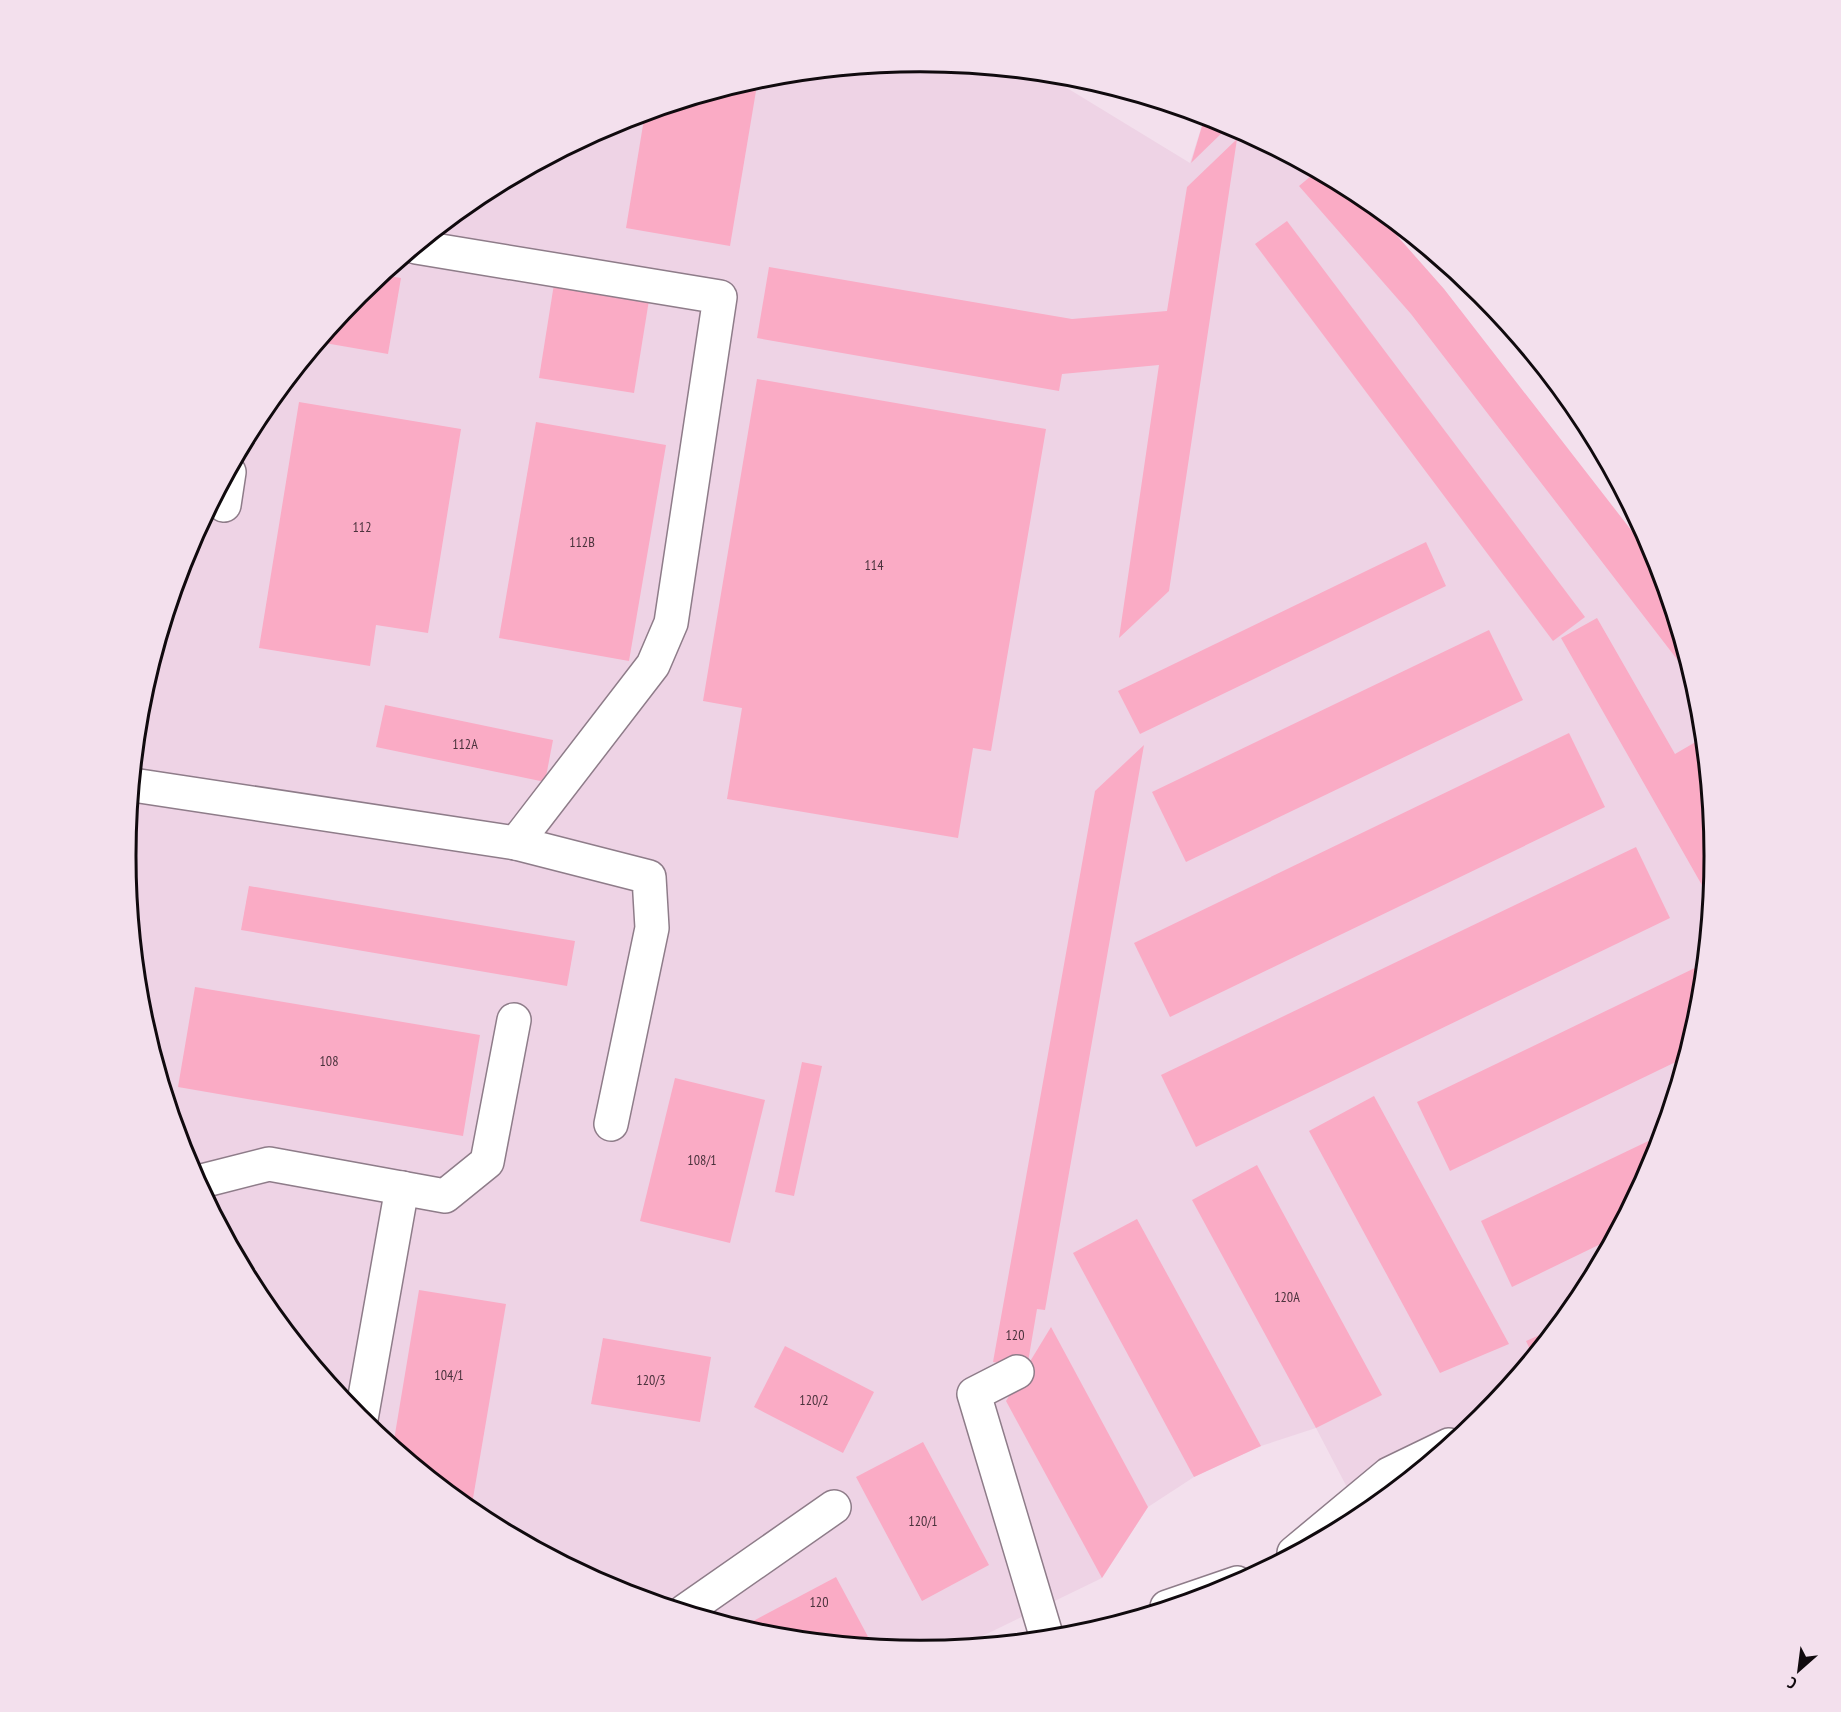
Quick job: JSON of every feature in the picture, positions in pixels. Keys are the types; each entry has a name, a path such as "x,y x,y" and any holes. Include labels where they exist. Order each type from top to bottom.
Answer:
{"street":[{"path":"426,249 720,297 671,623 653,664 516,843"},
{"path":"224,505 226,492"},
{"path":"140,786 516,843 649,877 651,928 611,1124"},
{"path":"207,1180 268,1164 446,1196 487,1162 514,1020"},
{"path":"363,1407 402,1188"},
{"path":"1017,1372 974,1394 1044,1630"},
{"path":"1326,1526 1389,1474 1421,1459"},
{"path":"693,1605 834,1506"}],"shaded area":[{"path":"920,72 1023,79 1063,85 1190,163 1202,125 1267,153 1312,177 1391,229 1444,289 1637,537 1663,604 1678,653 1698,754 1703,805 1703,907 1698,958 1678,1059 1645,1156 1624,1203 1572,1292 1510,1373 1475,1410 1398,1478 1357,1507 1316,1428 1261,1446 1194,1477 1148,1507 1102,1578 980,1637 920,1640 869,1638 768,1625 668,1598 620,1580 528,1535 443,1478 404,1445 331,1373 299,1333 269,1292 217,1203 178,1108 163,1059 143,958 138,907 136,856 143,754 163,653 178,604 217,509 242,464 269,420 331,339 366,302 443,234 485,204 574,153 668,114 718,99 768,87 869,74"}],"building":[{"path":"756,90 730,246 626,228 643,123 718,99"},
{"path":"1202,125 1222,133 1191,163"},
{"path":"1237,139 1169,591 1119,638 1159,365 1062,374 1059,391 757,338 769,267 1072,319 1167,311 1187,187"},
{"path":"1311,176 1356,204 1391,229 1444,289 1637,537 1663,604 1680,664 1411,314 1299,186"},
{"path":"1287,221 1585,617 1553,641 1255,244"},
{"path":"393,277 401,278 388,354 327,343"},
{"path":"554,284 649,300 634,393 539,378"},
{"path":"757,379 1046,429 991,751 973,748 958,838 727,799 742,708 703,701"},
{"path":"299,402 461,429 428,633 376,625 370,666 259,648"},
{"path":"536,422 666,445 629,661 499,638"},
{"path":"1426,542 1446,586 1140,734 1118,691"},
{"path":"1597,618 1675,754 1696,742 1703,805 1703,888 1561,638"},
{"path":"1489,630 1523,700 1186,862 1152,792"},
{"path":"385,705 553,740 545,782 376,747"},
{"path":"1569,733 1605,807 1170,1017 1134,943"},
{"path":"1144,745 1045,1310 1037,1309 1027,1368 993,1362 1095,791"},
{"path":"1636,847 1670,918 1196,1147 1161,1075"},
{"path":"249,886 575,941 567,986 241,930"},
{"path":"1696,967 1677,1061 1450,1171 1417,1102"},
{"path":"195,987 480,1035 463,1136 178,1087"},
{"path":"802,1062 822,1066 794,1196 775,1192"},
{"path":"675,1078 765,1100 730,1243 640,1221"},
{"path":"1374,1096 1509,1344 1440,1373 1309,1131"},
{"path":"1651,1140 1624,1203 1601,1244 1512,1287 1481,1221"},
{"path":"1257,1165 1382,1395 1316,1428 1192,1200"},
{"path":"1137,1219 1261,1446 1194,1477 1073,1253"},
{"path":"419,1290 506,1304 473,1499 443,1478 395,1436"},
{"path":"1051,1327 1148,1507 1102,1578 1006,1401"},
{"path":"1541,1335 1530,1349 1526,1341"},
{"path":"603,1338 711,1357 700,1422 591,1404"},
{"path":"785,1346 874,1392 843,1453 754,1407"},
{"path":"923,1442 989,1565 922,1601 856,1477"},
{"path":"836,1577 869,1638 818,1633 753,1621"}]}
